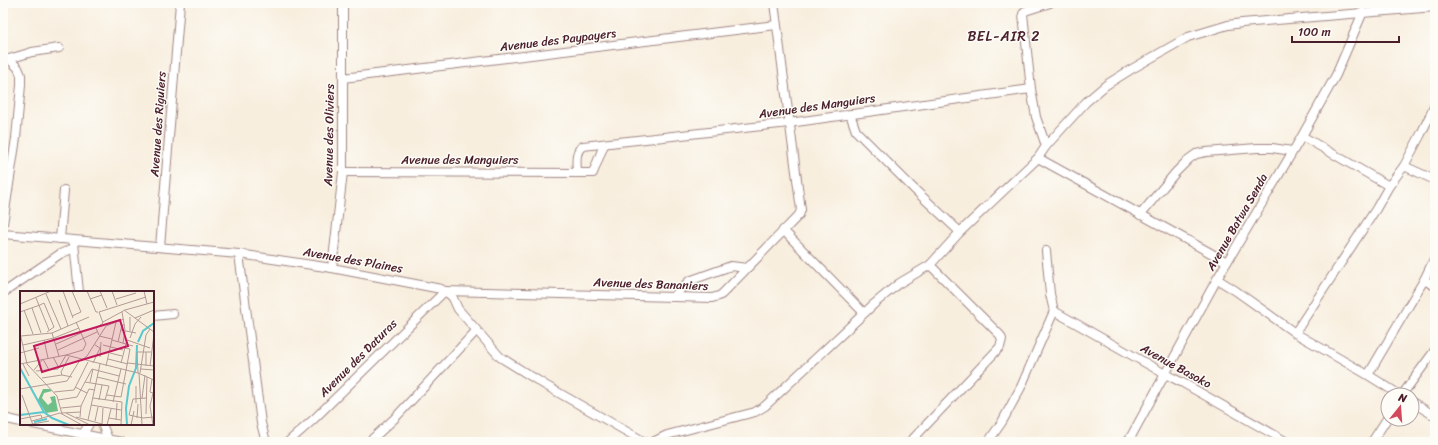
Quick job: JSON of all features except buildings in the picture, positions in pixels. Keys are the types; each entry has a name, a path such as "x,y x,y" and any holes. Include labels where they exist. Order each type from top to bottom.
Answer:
{"street":[{"name":"Avenue des Riguiers","path":"160,248 180,3"},
{"name":"Avenue des Oliviers","path":"332,268 343,172 343,3"},
{"name":"Avenue des Bananiers","path":"445,291 712,298 719,296 799,215 801,210 774,3"},
{"path":"1046,146 1036,117 1031,89 1023,14 1027,10 1050,3"},
{"path":"653,442 667,435 755,412 765,406 864,313 898,284 930,265 960,232 1038,158 1046,146 1086,102 1106,85 1130,70 1188,38 1200,33 1235,24 1435,7"},
{"name":"Avenue Batwa Senda","path":"1128,442 1226,262 1302,136 1336,74 1364,12"},
{"name":"Avenue des Paypayers","path":"342,78 776,25"},
{"path":"6,59 32,52 59,48"},
{"path":"3,224 16,138 21,75 18,68 6,59"},
{"name":"Avenue des Manguiers","path":"577,173 578,152 579,148 583,146 789,122 1031,89"},
{"path":"1294,333 1376,209 1389,186 1404,166 1435,105"},
{"path":"850,114 856,131 914,189 960,232"},
{"path":"1302,136 1389,186"},
{"name":"Avenue des Manguiers","path":"343,172 594,172 605,144"},
{"path":"1140,215 1169,179 1196,154 1257,148 1272,148 1292,151"},
{"path":"1038,158 1226,262"},
{"path":"1404,166 1435,180"},
{"path":"60,239 64,190"},
{"path":"783,230 864,313"},
{"name":"Avenue des Plaines","path":"3,234 60,239 74,244 160,248 239,254 332,268 445,291"},
{"path":"3,293 74,244 79,291"},
{"path":"988,442 1002,422 1021,388 1054,311 1050,294 1046,251"},
{"path":"239,254 261,423 266,442"},
{"path":"1368,375 1424,280 1435,257"},
{"path":"910,442 1000,347 1002,339 1000,335 930,265"},
{"path":"673,297 682,286 689,281 727,267 735,266 747,268"},
{"path":"1217,279 1294,333 1388,387"},
{"path":"1424,280 1435,286"},
{"path":"445,291 453,298 458,309 476,331 500,357 634,440 644,442"},
{"name":"Avenue des Daturas","path":"288,442 314,419 445,291"},
{"name":"Avenue Basoko","path":"1054,311 1287,442"},
{"path":"154,316 173,314"},
{"path":"369,442 395,418 476,331"},
{"path":"1407,387 1435,350"},
{"path":"1420,407 1435,416"},
{"path":"3,418 20,422"},
{"path":"38,425 121,442"},
{"path":"83,434 88,425"},
{"path":"102,425 108,439"},
{"path":"1372,442 1382,427"}],"district":[{"name":"BEL-AIR 2","path":"1004,36"}]}
